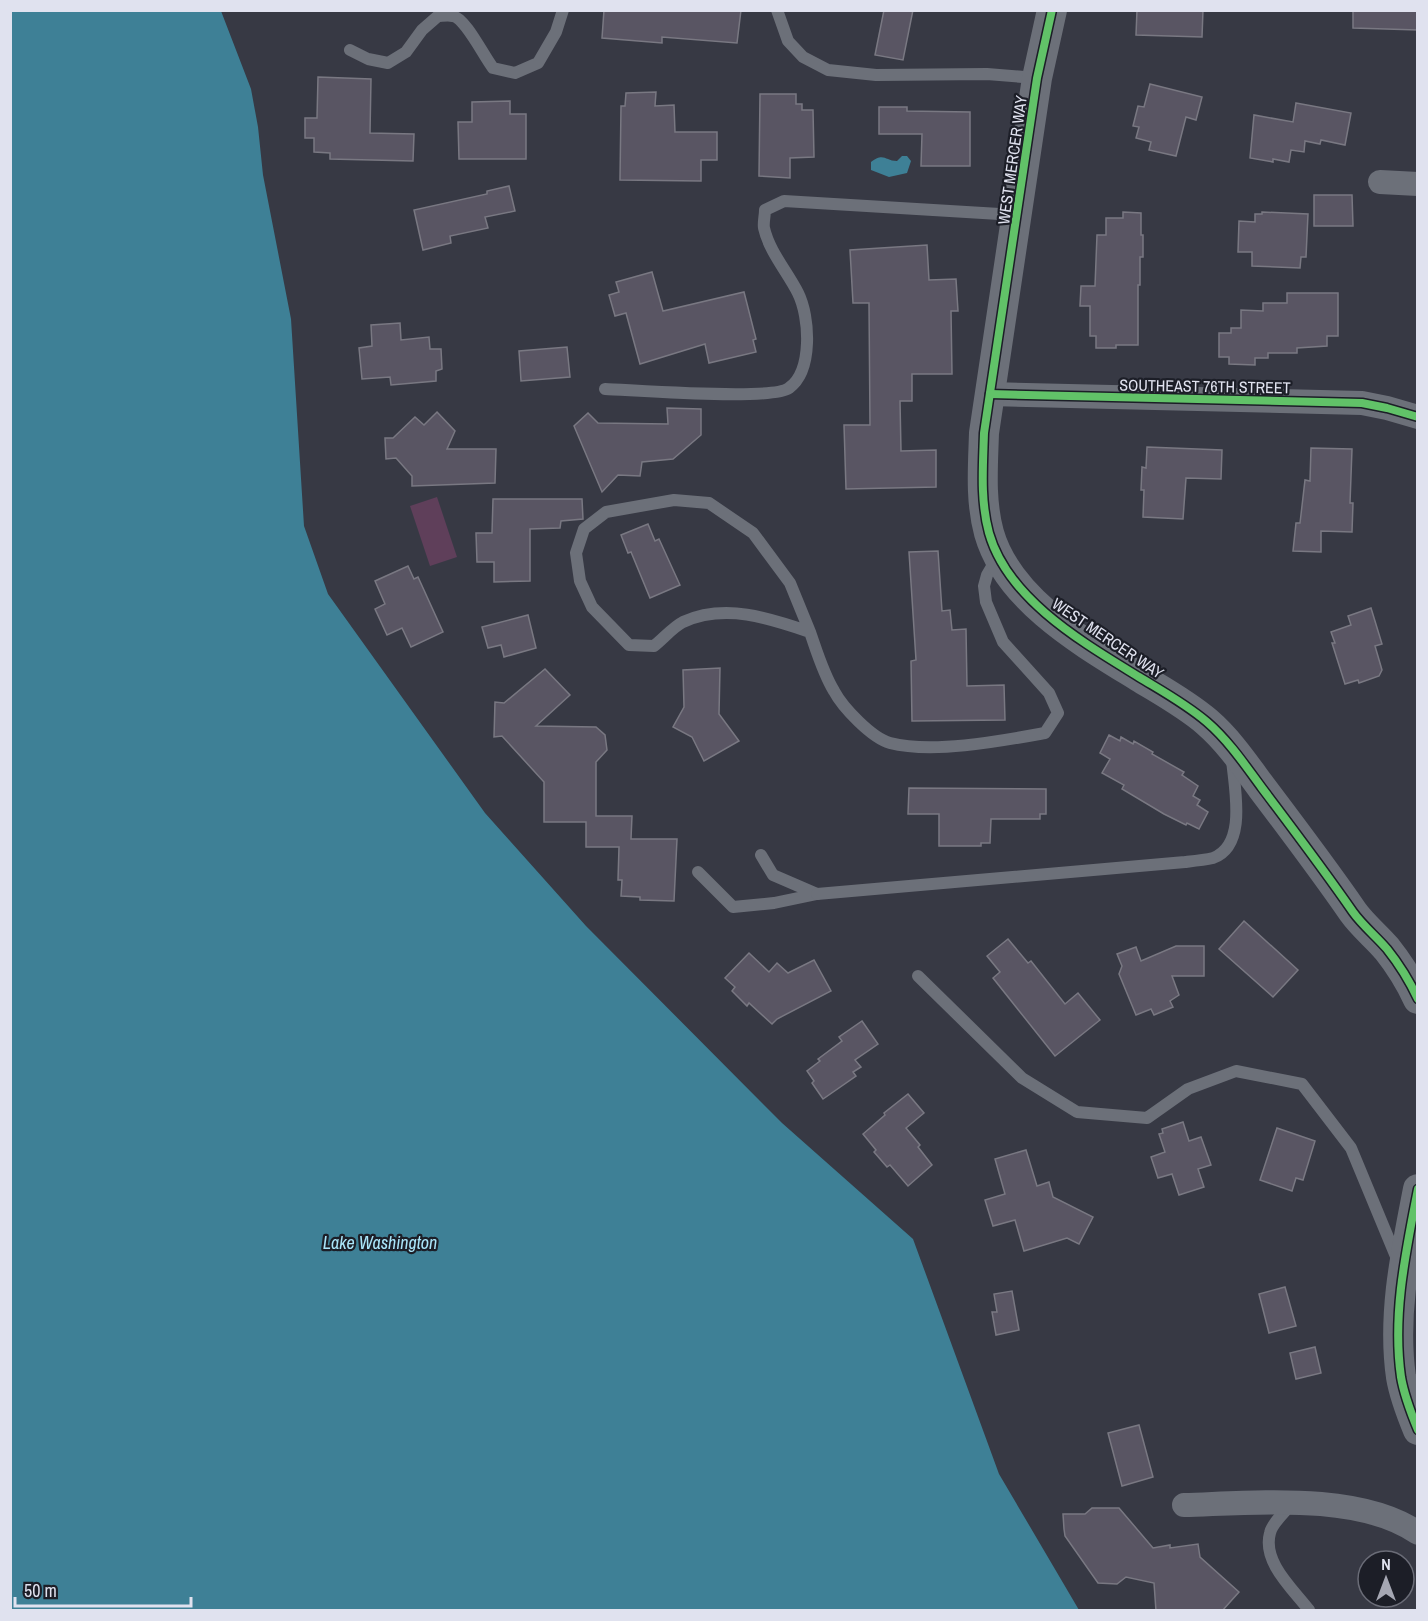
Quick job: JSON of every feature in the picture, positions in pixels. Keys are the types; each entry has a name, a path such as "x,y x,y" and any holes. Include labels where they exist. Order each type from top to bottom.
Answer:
{"street":[{"name":"WEST MERCER WAY","path":"1052,10 1037,78 984,433 982,473 984,508 990,534 999,556 1035,604 1060,627 1174,697 1207,722 1231,746 1355,915 1388,950 1411,984 1418,999"},
{"path":"1380,182 1418,184"},
{"name":"SOUTHEAST 76TH STREET","path":"990,394 1362,403 1418,417"},
{"path":"1418,1189 1403,1272 1397,1324 1401,1379 1418,1430"},
{"path":"1184,1505 1329,1504 1366,1511 1409,1527 1418,1533"}],"lane":[{"path":"350,50 368,59 388,63 406,52 422,30 438,16 454,16 468,27 481,52 493,68 515,73 538,63 556,32 563,10"},
{"path":"777,10 788,41 804,57 828,70 876,75 987,74 1037,78"},
{"path":"605,389 770,394 788,389 797,378 806,355 808,332 800,296 768,240 763,226 765,210 784,201 1017,215"},
{"path":"810,632 772,619 746,614 717,613 682,623 654,646 629,645 592,607 580,581 576,553 584,529 606,512 675,500 709,502 753,533 790,582 810,632 834,692 856,721 888,742 919,747 994,742 1045,733 1058,713 1049,693 1003,642 986,602 984,586 987,575 999,556"},
{"path":"698,872 733,906 774,903 817,894 1185,862 1214,857 1230,844 1237,824 1231,746"},
{"path":"761,855 773,875 817,894"},
{"path":"918,976 1022,1078 1077,1112 1147,1118 1188,1089 1236,1071 1302,1084 1351,1148 1403,1272"},
{"path":"1292,1503 1270,1532 1269,1549 1271,1560 1309,1611"}],"shaded area":[{"path":"437,497 457,557 430,566 410,506"}],"water":[{"name":"Lake Washington","path":"11,10 221,11 251,89 258,127 263,175 291,319 304,526 328,594 485,813 586,926 782,1123 913,1239 999,1474 1079,1610 11,1610"},
{"path":"902,156 907,156 911,161 907,173 889,177 871,170 871,162 875,159 882,157 897,161"}],"building":[{"path":"604,10 741,10 737,43 662,37 662,43 602,38"},
{"path":"884,10 913,10 903,60 875,55"},
{"path":"1137,10 1203,10 1202,37 1136,35"},
{"path":"1353,10 1418,10 1418,30 1353,28"},
{"path":"318,77 371,79 370,133 414,134 413,161 330,159 330,153 314,152 314,138 305,138 305,118 317,118"},
{"path":"1150,84 1202,97 1196,120 1186,117 1176,156 1149,150 1151,142 1136,138 1139,127 1133,126 1138,106 1144,107"},
{"path":"656,92 655,106 674,105 675,132 717,132 717,160 701,160 701,181 620,180 621,106 625,106 626,93"},
{"path":"760,94 796,94 796,104 802,104 802,110 813,110 814,157 790,158 790,178 759,176"},
{"path":"510,101 510,114 526,114 526,159 459,159 458,122 472,122 472,102"},
{"path":"1296,103 1351,113 1345,145 1321,140 1320,144 1305,141 1304,152 1291,150 1289,162 1250,158 1254,115 1293,122"},
{"path":"879,107 907,107 907,111 970,112 970,166 921,166 922,134 879,134"},
{"path":"509,186 515,211 485,217 488,228 450,236 451,243 423,250 414,210 487,194 487,191"},
{"path":"1314,195 1352,195 1353,226 1314,226"},
{"path":"1123,212 1141,213 1143,257 1140,257 1140,285 1138,285 1138,345 1096,348 1096,336 1090,336 1090,306 1080,306 1081,286 1095,286 1097,235 1106,235 1106,218 1123,218"},
{"path":"1262,212 1308,214 1306,257 1301,257 1300,268 1252,266 1252,252 1238,252 1239,221 1255,222 1255,214 1262,214"},
{"path":"927,245 929,280 956,279 958,311 951,311 952,374 912,374 912,401 900,401 901,451 936,450 936,487 846,489 844,425 870,425 869,303 853,303 850,250"},
{"path":"652,272 663,311 744,292 756,339 753,340 756,352 709,363 705,344 640,364 626,313 615,316 609,295 619,292 616,282"},
{"path":"1287,293 1338,293 1338,336 1327,336 1327,346 1297,348 1297,353 1268,353 1268,358 1255,358 1255,365 1229,364 1229,357 1219,357 1219,333 1231,333 1231,328 1241,328 1241,310 1263,311 1263,303 1287,303"},
{"path":"400,323 401,340 429,337 430,349 441,349 442,369 436,371 436,381 391,385 390,377 362,379 359,348 372,346 371,325"},
{"path":"567,347 570,377 521,381 519,351"},
{"path":"667,408 701,409 701,435 673,459 642,462 640,476 618,475 602,492 574,426 588,413 598,423 668,424"},
{"path":"437,412 455,431 447,449 496,449 495,483 412,486 412,476 396,458 386,459 385,438 393,438 415,417 424,425"},
{"path":"1147,447 1222,450 1221,479 1186,478 1183,519 1143,517 1142,467 1146,468"},
{"path":"1311,448 1352,449 1350,503 1353,503 1352,532 1321,531 1321,552 1293,551 1296,523 1300,523 1305,480 1310,481"},
{"path":"493,499 582,499 583,519 561,521 560,528 530,529 530,581 494,582 494,562 477,562 476,533 492,533"},
{"path":"648,524 655,541 659,539 680,585 650,598 631,552 628,553 621,535"},
{"path":"938,551 942,611 950,610 952,630 966,629 967,686 1004,685 1005,720 912,721 911,661 916,660 909,552"},
{"path":"408,566 414,579 418,577 443,632 411,647 402,628 387,635 375,609 385,604 375,581"},
{"path":"1371,608 1382,644 1375,646 1382,670 1379,676 1359,683 1358,680 1345,684 1332,643 1335,643 1331,632 1351,625 1348,616"},
{"path":"528,615 536,648 504,657 501,645 488,648 482,627"},
{"path":"720,668 719,714 739,741 704,761 692,737 673,727 684,707 683,670"},
{"path":"545,669 570,695 536,726 596,727 605,735 607,750 596,762 596,816 632,816 631,839 677,839 674,901 640,900 640,897 621,896 622,880 618,880 619,847 586,847 586,822 544,822 544,782 502,736 494,737 495,702 504,703"},
{"path":"1109,735 1120,741 1121,737 1133,744 1134,741 1184,772 1182,775 1198,786 1193,796 1200,800 1197,805 1208,812 1199,829 1164,814 1122,789 1124,785 1102,773 1110,759 1100,753"},
{"path":"909,788 1046,789 1046,814 1040,814 1040,819 991,819 990,843 981,843 981,846 939,846 939,814 908,814"},
{"path":"1244,921 1298,970 1273,997 1219,949"},
{"path":"1008,939 1028,963 1031,961 1065,1004 1078,993 1100,1020 1055,1056 993,978 1000,972 987,956"},
{"path":"1176,946 1204,946 1204,976 1172,976 1179,995 1170,1001 1173,1007 1154,1015 1151,1009 1136,1015 1119,974 1122,966 1117,954 1136,947 1141,961"},
{"path":"749,953 769,972 777,963 788,973 814,960 831,991 777,1019 772,1024 749,1003 747,1006 732,991 735,987 725,978"},
{"path":"862,1021 878,1044 855,1060 861,1067 853,1072 856,1076 823,1099 807,1071 820,1061 818,1059 842,1041 839,1037"},
{"path":"908,1094 924,1113 906,1128 932,1165 908,1186 890,1165 887,1167 874,1152 876,1150 863,1134"},
{"path":"1183,1122 1189,1141 1201,1137 1211,1165 1198,1169 1204,1187 1179,1195 1172,1174 1158,1178 1151,1157 1165,1152 1159,1134 1163,1133 1162,1129"},
{"path":"1277,1128 1315,1141 1303,1180 1296,1178 1292,1191 1260,1180"},
{"path":"1026,1150 1037,1186 1049,1182 1053,1197 1093,1217 1079,1244 1067,1238 1024,1251 1015,1220 993,1226 985,1200 1005,1194 995,1159"},
{"path":"1285,1287 1296,1326 1269,1333 1259,1294"},
{"path":"1012,1291 1019,1330 996,1335 992,1312 997,1312 994,1294"},
{"path":"1315,1347 1321,1373 1296,1379 1290,1353"},
{"path":"1139,1425 1153,1477 1122,1486 1108,1433"},
{"path":"1092,1508 1119,1508 1153,1548 1198,1544 1200,1557 1239,1592 1222,1611 1156,1611 1154,1583 1126,1577 1117,1584 1098,1583 1065,1536 1064,1529 1063,1514 1085,1514"}],"cycle path":[{"path":"1052,10 1037,78 984,433 983,496 989,533 999,557 1013,579 1050,617 1095,650 1191,709 1222,737 1243,762 1357,917 1383,944 1404,973 1418,999"},
{"path":"990,394 1362,403 1418,417"},
{"path":"1418,1189 1402,1283 1398,1330 1402,1384 1418,1430"}]}
